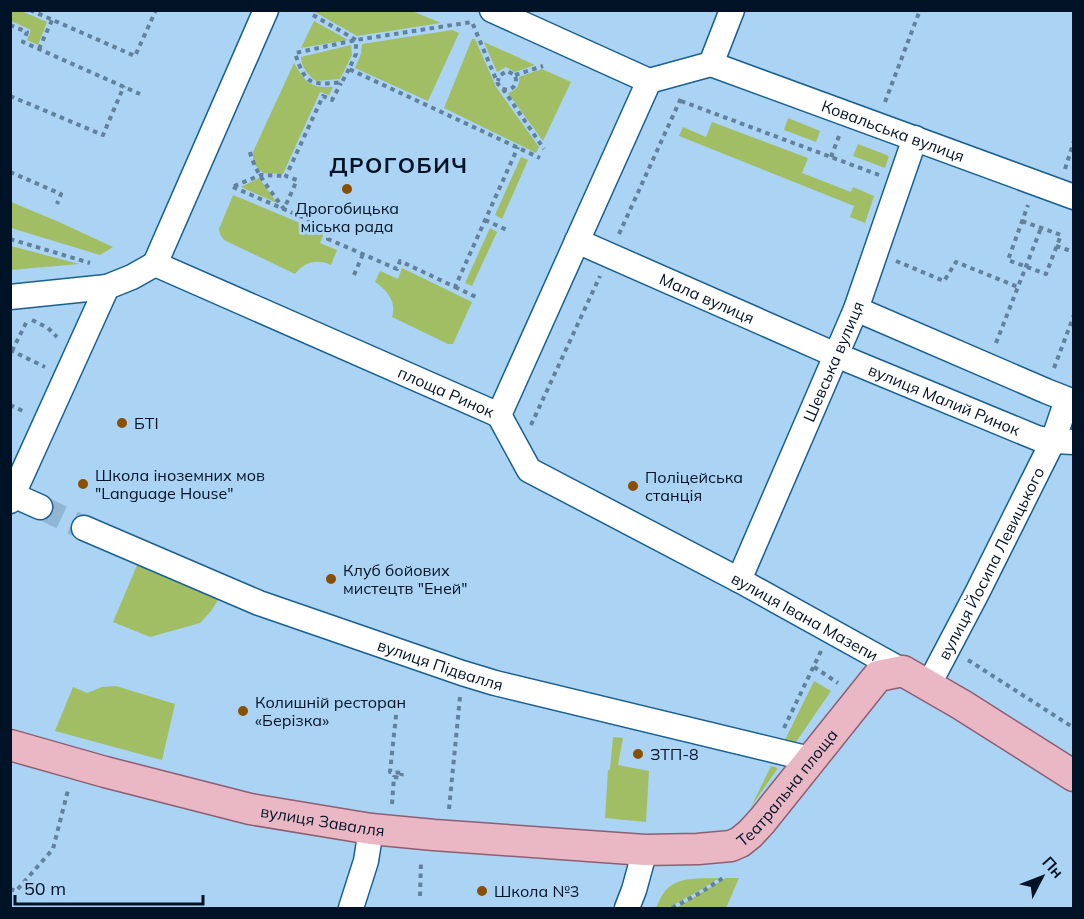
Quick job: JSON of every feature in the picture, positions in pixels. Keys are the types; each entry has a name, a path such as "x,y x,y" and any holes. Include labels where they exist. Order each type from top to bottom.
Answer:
{"main road":[{"name":"Театральна площа","path":"645,850 698,849 730,846 740,842 762,821 878,676 916,678"},
{"name":"вулиця Івана Мазепи","path":"916,678 1074,776"},
{"name":"вулиця Завалля","path":"10,745 250,809 371,829 434,836 645,850"}],"street":[{"path":"16,307 107,287 155,264 266,10"},
{"path":"492,10 647,85 711,64 732,10"},
{"name":"Ковальська вулиця","path":"711,64 1074,198"},
{"name":"площа Ринок","path":"155,264 499,415 647,85"},
{"name":"Шевська вулиця","path":"739,580 856,309 915,138"},
{"name":"Мала вулиця","path":"577,242 837,355"},
{"path":"40,507 12,498 107,287"},
{"path":"856,309 1062,398 1063,442"},
{"name":"вулиця Малий Ринок","path":"837,355 1037,438 1063,442"},
{"name":"вулиця Івана Мазепи","path":"499,415 529,470 739,580 916,678"},
{"name":"вулиця Йосипа Левицького","path":"916,678 977,593 1063,442"},
{"name":"вулиця Підвалля","path":"84,528 259,603 462,673 810,759"},
{"path":"351,909 366,861 371,829"},
{"path":"627,909 645,850"}],"path":[{"path":"30,10 135,56 156,10"},
{"path":"889,92 920,10"},
{"path":"313,15 356,40"},
{"path":"39,49 52,20"},
{"path":"342,82 322,85 315,83 305,76 295,53 356,40 472,22 502,89 544,149"},
{"path":"10,25 27,32 23,42 140,94"},
{"path":"286,176 323,96 332,100 349,69 356,54 356,40"},
{"path":"498,81 499,75 503,72 515,75 543,66"},
{"path":"349,69 540,158"},
{"path":"502,89 508,90 514,87 515,75"},
{"path":"647,85 885,177"},
{"path":"10,96 103,135 124,87"},
{"path":"1064,174 1074,141"},
{"path":"831,157 837,142"},
{"path":"455,286 518,147"},
{"path":"250,152 253,163 284,209"},
{"path":"10,172 62,194 57,204"},
{"path":"284,209 297,180 286,176 261,175 233,187 332,230 328,239 397,269 400,261 477,297"},
{"path":"1022,221 1061,235 1046,274 1008,260 1022,221 1036,184"},
{"path":"485,220 507,230"},
{"path":"987,366 1041,228"},
{"path":"10,239 95,264"},
{"path":"1056,246 1074,252"},
{"path":"876,253 944,281 956,262 1018,287"},
{"path":"354,275 363,254"},
{"path":"16,307 28,319 48,328 58,338 58,342"},
{"path":"1062,398 1074,315"},
{"path":"28,319 11,350 46,368"},
{"path":"42,376 50,359"},
{"path":"10,405 25,412 29,403"},
{"path":"960,655 1074,728"},
{"path":"814,667 842,685"},
{"path":"449,810 462,673"},
{"path":"392,806 394,777 401,778 402,773 390,770 398,698"},
{"path":"10,889 16,891 53,849 69,784"},
{"path":"420,896 421,863"},
{"path":"672,909 726,876"}],"green space":[{"path":"19,10 47,22 38,45 27,40 31,30 11,21 11,11"},
{"path":"313,11 412,11 441,23 357,36"},
{"path":"314,21 348,40 301,48"},
{"path":"452,30 459,33 428,101 355,68 361,54 362,44"},
{"path":"472,39 475,39 496,87 539,147 536,153 444,108"},
{"path":"484,42 535,65 515,72 506,67 497,72"},
{"path":"351,45 352,55 340,79 316,81 304,68 301,57"},
{"path":"294,63 309,83 333,87 329,95 320,92 283,174 263,173 253,163 253,152"},
{"path":"542,69 571,82 543,141 508,93 517,88 519,77"},
{"path":"788,118 820,131 816,142 784,130"},
{"path":"712,122 808,158 802,173 851,192 853,187 874,196 865,223 850,217 854,206 679,136 683,127 706,137"},
{"path":"858,144 889,156 885,168 853,156"},
{"path":"521,157 528,160 502,219 495,215"},
{"path":"259,178 277,203 241,187"},
{"path":"233,195 324,233 320,243 337,250 331,265 312,262 303,266 295,274 224,240 219,229"},
{"path":"11,202 113,247 100,255 11,228"},
{"path":"490,228 497,232 472,286 465,283"},
{"path":"11,246 79,264 11,270"},
{"path":"402,268 472,302 453,344 448,344 392,317 392,301 375,282 380,271 398,279"},
{"path":"138,563 220,597 200,623 150,637 113,622"},
{"path":"814,681 831,691 794,745 784,742"},
{"path":"116,686 175,704 162,760 55,731 73,687 87,693 102,687"},
{"path":"613,737 623,738 618,765 649,771 646,822 605,818"},
{"path":"771,766 778,768 751,807"},
{"path":"719,878 668,908 656,908 664,892 673,884 692,879"},
{"path":"726,878 739,878 726,908 676,908"}],"tunnel":[{"path":"40,507 84,528"}],"place":[{"name":"Дрогобицька міська рада","path":"347,189"},
{"name":"БТІ","path":"122,423"},
{"name":"Школа іноземних мов \"Language House\"","path":"83,484"},
{"name":"Поліцейська станція","path":"633,486"},
{"name":"Клуб бойових мистецтв \"Еней\"","path":"331,579"},
{"name":"Колишній ресторан «Берізка»","path":"243,711"},
{"name":"ЗТП-8","path":"638,754"},
{"name":"Школа №3","path":"482,891"}],"district":[{"name":"ДРОГОБИЧ","path":"399,165"}]}
